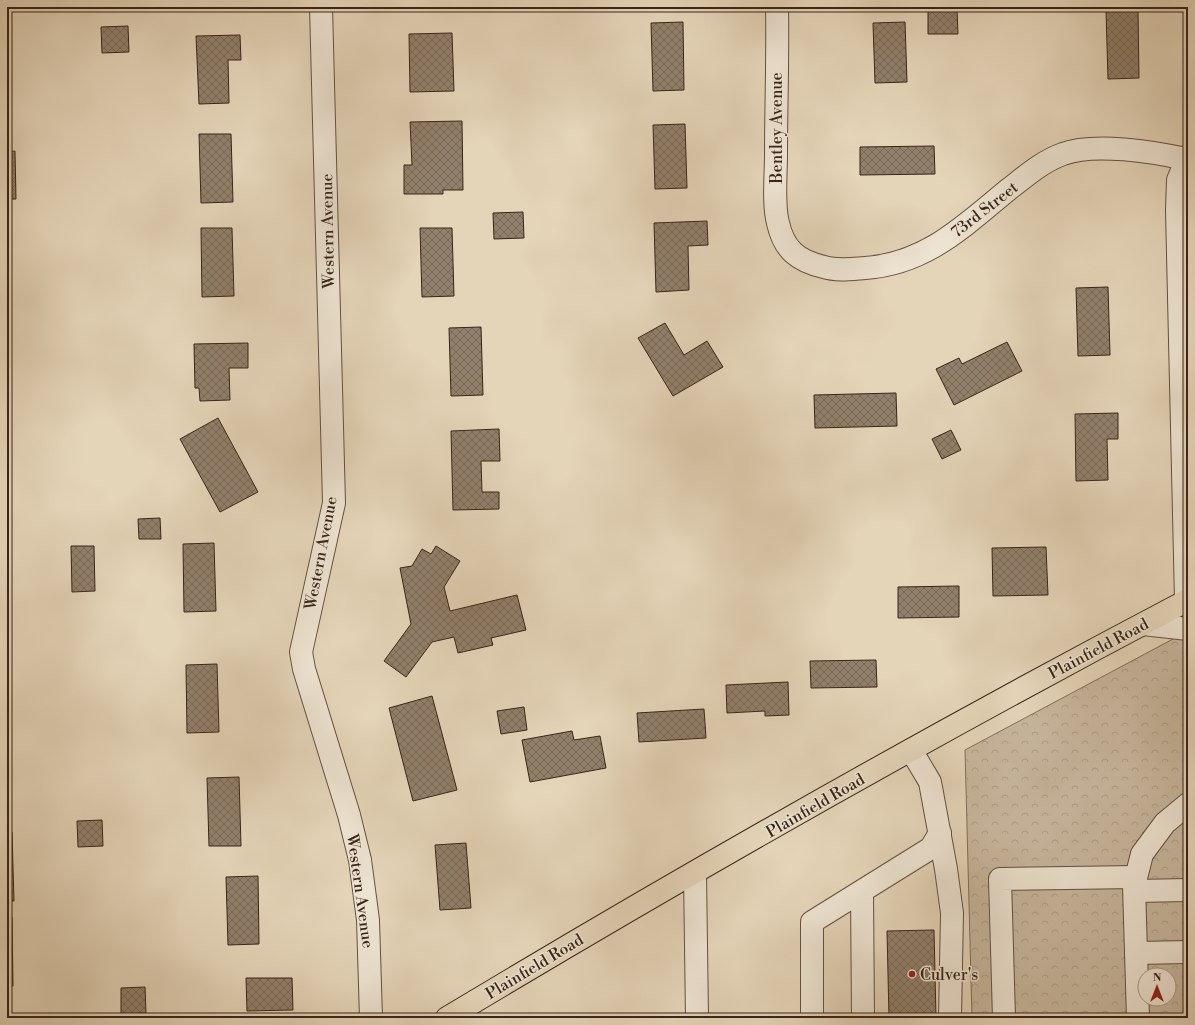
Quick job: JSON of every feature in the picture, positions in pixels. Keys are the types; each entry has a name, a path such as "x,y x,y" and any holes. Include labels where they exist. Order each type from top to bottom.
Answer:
{"main road":[{"name":"Plainfield Road","path":"447,1018 554,954 911,750 1187,600"}],"street":[{"name":"Western Avenue","path":"321,7 334,503 301,652 304,670 349,815 360,860 368,920 371,1018"},
{"name":"Bentley Avenue","path":"777,7 777,223 787,248"},
{"name":"73rd Street","path":"787,248 807,263 833,270 901,263 920,255 939,244 962,228 1026,176 1064,153 1080,150 1119,149 1187,157"},
{"path":"1187,157 1178,180 1177,210 1187,600"},
{"path":"1143,624 1188,629"},
{"path":"911,750 930,782 940,833 952,914 950,1018"},
{"path":"1138,1018 1136,884 1142,854 1165,823 1188,804"},
{"path":"812,1018 812,922 931,848 940,833"},
{"path":"695,874 697,1018"},
{"path":"1004,1018 1000,879 1136,884 1188,890"},
{"path":"862,892 863,1018"},
{"path":"1137,953 1188,952"}],"green space":[{"path":"1188,631 1188,1018 972,1018 965,750"}],"building":[{"path":"928,9 957,9 958,34 928,34"},
{"path":"1106,10 1138,10 1139,78 1108,79"},
{"path":"683,22 684,90 653,91 651,23"},
{"path":"905,22 907,82 875,83 873,23"},
{"path":"128,26 129,52 102,53 101,27"},
{"path":"452,33 454,91 410,92 409,34"},
{"path":"240,35 241,60 228,60 229,103 199,104 196,36"},
{"path":"462,121 463,190 443,190 443,194 404,194 404,165 412,165 410,122"},
{"path":"685,124 687,188 655,189 653,125"},
{"path":"199,134 231,134 233,202 201,203"},
{"path":"934,146 935,174 860,175 860,147"},
{"path":"15,151 16,199 7,199 7,152"},
{"path":"523,212 524,238 494,239 493,213"},
{"path":"707,221 708,245 688,246 689,290 656,292 654,223"},
{"path":"201,228 232,228 234,296 202,297"},
{"path":"420,228 452,228 454,296 422,297"},
{"path":"1108,287 1110,355 1078,356 1076,288"},
{"path":"665,323 684,355 707,341 723,367 673,396 638,338"},
{"path":"481,327 483,395 451,396 449,328"},
{"path":"1007,342 1022,371 954,405 936,369 959,358 962,364"},
{"path":"248,343 248,368 229,368 230,400 200,401 199,388 195,388 194,344"},
{"path":"896,393 897,426 815,428 814,395"},
{"path":"1118,413 1118,439 1107,439 1108,480 1076,481 1075,414"},
{"path":"218,418 258,492 220,512 180,439"},
{"path":"7,428 10,428 11,496 7,496"},
{"path":"499,429 500,461 481,461 482,492 499,492 499,509 453,510 451,431"},
{"path":"951,430 961,450 942,459 932,439"},
{"path":"160,518 161,539 139,539 138,519"},
{"path":"214,543 216,611 184,612 183,544"},
{"path":"71,546 94,546 95,591 72,592"},
{"path":"436,546 460,561 444,587 450,611 517,595 526,630 491,638 493,645 458,653 454,637 432,642 406,677 384,661 411,624 400,568 412,566 422,549 431,554"},
{"path":"1046,547 1048,595 993,596 992,548"},
{"path":"959,586 959,617 898,618 898,587"},
{"path":"7,633 10,702 7,702"},
{"path":"876,660 877,687 811,688 810,661"},
{"path":"217,664 219,732 187,733 186,665"},
{"path":"788,682 789,715 765,716 765,711 727,713 726,685"},
{"path":"432,696 457,790 413,801 389,708"},
{"path":"524,707 527,730 501,734 497,711"},
{"path":"704,709 706,738 639,742 637,713"},
{"path":"572,731 574,740 600,736 606,768 530,782 522,740"},
{"path":"239,777 241,846 209,846 207,778"},
{"path":"102,820 103,846 78,847 77,821"},
{"path":"7,832 12,832 14,901 7,901"},
{"path":"466,843 471,908 440,910 435,845"},
{"path":"258,876 259,944 228,945 226,877"},
{"path":"12,917 13,986 7,986 7,918"},
{"name":"Culver's","path":"934,930 936,1018 889,1018 887,931"},
{"path":"246,978 292,978 293,1010 247,1011"},
{"path":"145,987 146,1013 121,1014 121,988"}],"place":[{"name":"Culver's","path":"912,974"}]}
